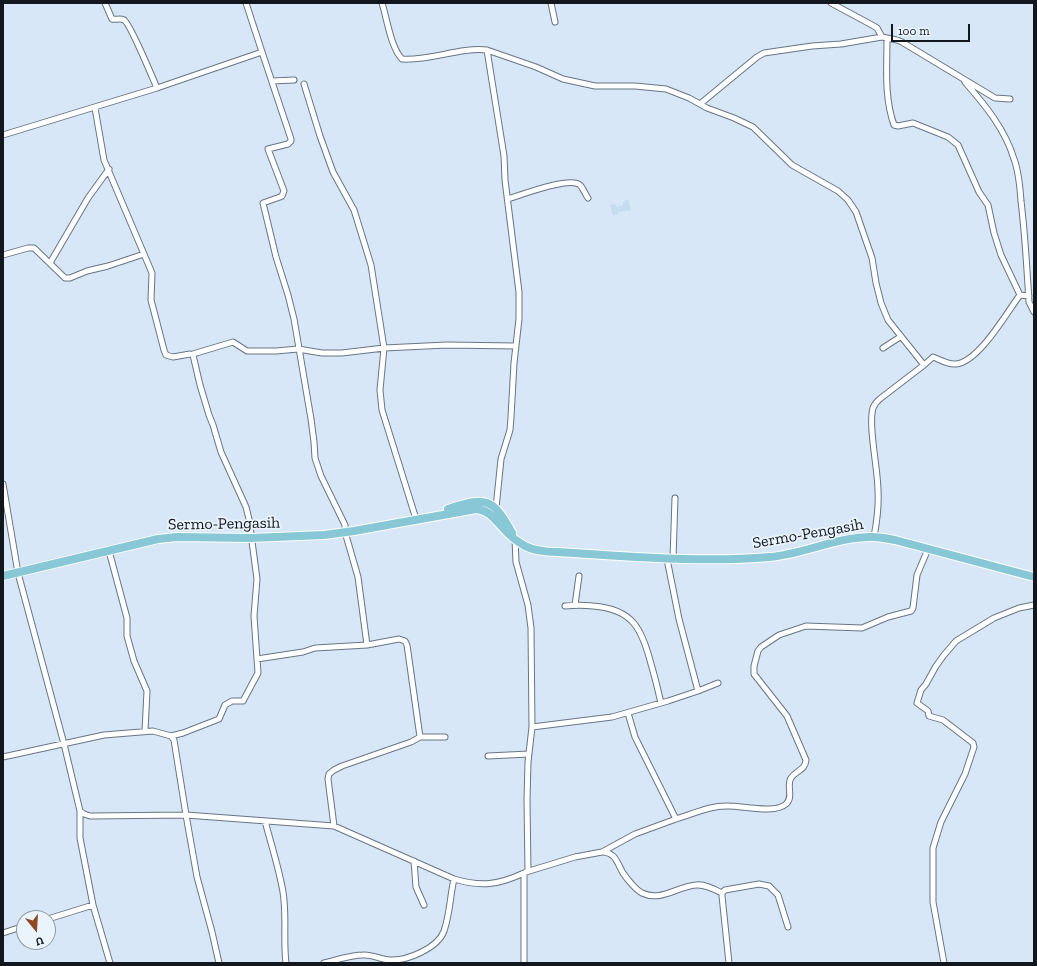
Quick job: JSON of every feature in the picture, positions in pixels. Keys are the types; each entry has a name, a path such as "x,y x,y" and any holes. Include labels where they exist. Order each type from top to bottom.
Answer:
{"main road":[{"name":"Sermo-Pengasih","path":"420,518 472,503 485,502 496,508 514,538"},
{"name":"Sermo-Pengasih","path":"3,576 158,539 177,537 302,537 345,532 420,518 482,509 492,515 508,533 529,549 670,559 740,559 790,554 835,543 874,537 895,540 1034,577"}],"street":[{"path":"105,3 112,19 121,19 126,22 157,88"},
{"path":"246,3 291,139 288,144 268,149 284,191 282,196 262,202 294,319 311,419 317,467 345,525 345,532 358,577 367,645"},
{"path":"382,3 394,45 402,60 477,49 487,50 563,78 595,86 635,86 666,89 753,127 792,165 838,191 848,200 856,212 872,258 881,303 888,320 900,337 924,365"},
{"path":"551,3 554,22"},
{"path":"831,3 872,24 885,38 887,96 890,115 894,124 898,126 913,123 948,137 958,145 976,185 988,205 994,233 1001,254 1020,295"},
{"path":"700,104 757,57 764,53 785,49 885,38 902,42 995,98 1010,99"},
{"path":"487,50 503,149 505,180 519,292 519,319 515,346 512,418 501,459 496,508"},
{"path":"3,135 95,108 262,52"},
{"path":"960,77 990,112 1003,133 1015,159 1024,219 1029,296 1034,312"},
{"path":"272,81 294,80"},
{"path":"304,84 333,172 354,210 371,265 384,348 380,390 382,410 420,518"},
{"path":"95,108 104,160 152,273 152,305 166,356 173,357 193,354 233,342 247,351 298,349 342,353 384,348 447,345 515,346"},
{"path":"50,263 88,198 109,169"},
{"path":"508,199 546,186 572,182 579,184 588,198"},
{"path":"3,255 28,248 34,248 65,278 70,278 144,254"},
{"path":"1020,295 1029,296"},
{"path":"874,537 878,513 878,489 872,426 875,403 933,357 948,364 958,364 974,356 1000,324 1020,295"},
{"path":"883,348 900,337"},
{"path":"3,757 104,735 154,731 171,736 183,734 219,719 225,705 232,701 243,701 258,673 254,616 257,579 246,507 221,452 209,415 193,354"},
{"path":"3,484 18,573 64,744 80,811 80,838 93,905 110,963"},
{"path":"674,498 670,559 679,619 698,691"},
{"path":"514,538 517,567 530,615 533,683 532,727 527,800 524,963"},
{"path":"602,852 635,834 676,819 716,807 729,806 768,809 787,804 790,796 790,780 804,767 806,760 787,716 754,674 753,669 758,651 764,643 771,639 806,626 862,628 888,617 911,611 913,608 917,575 928,549"},
{"path":"109,551 127,618 127,636 134,661 147,691 145,732"},
{"path":"575,605 579,576"},
{"path":"565,606 575,605 611,608 623,615 636,626 645,642 661,703"},
{"path":"944,963 933,902 933,848 941,822 965,774 974,747 973,743 943,720 929,716 928,711 917,703 921,690 936,666 944,654 956,641 983,624 1001,615 1019,608 1034,605"},
{"path":"256,659 303,652 314,648 367,645 399,638 404,641 409,656 420,736"},
{"path":"532,727 612,717 661,703 718,683"},
{"path":"628,713 635,737 676,819"},
{"path":"171,736 174,740 197,877 219,963"},
{"path":"334,826 328,779 329,774 342,766 411,742 420,736 445,737"},
{"path":"488,756 529,754"},
{"path":"80,811 86,815"},
{"path":"80,817 86,815 186,815 334,826 454,879 469,884 489,884 511,879 526,872 575,857 607,852 614,856 624,874 640,892 652,897 696,885 706,886 722,893"},
{"path":"265,821 283,892 286,963"},
{"path":"414,861 416,887 424,905"},
{"path":"324,963 361,954 383,960 398,960 419,953 433,946 441,938 444,931 454,879"},
{"path":"722,893 725,890 759,884 769,886 778,895 788,928"},
{"path":"722,893 729,963"},
{"path":"56,916 93,905"},
{"path":"3,933 16,929"}],"shaded area":[{"path":"628,199 631,210 617,212 618,214 613,216 610,205 615,204 617,207 623,205 623,202"}]}
